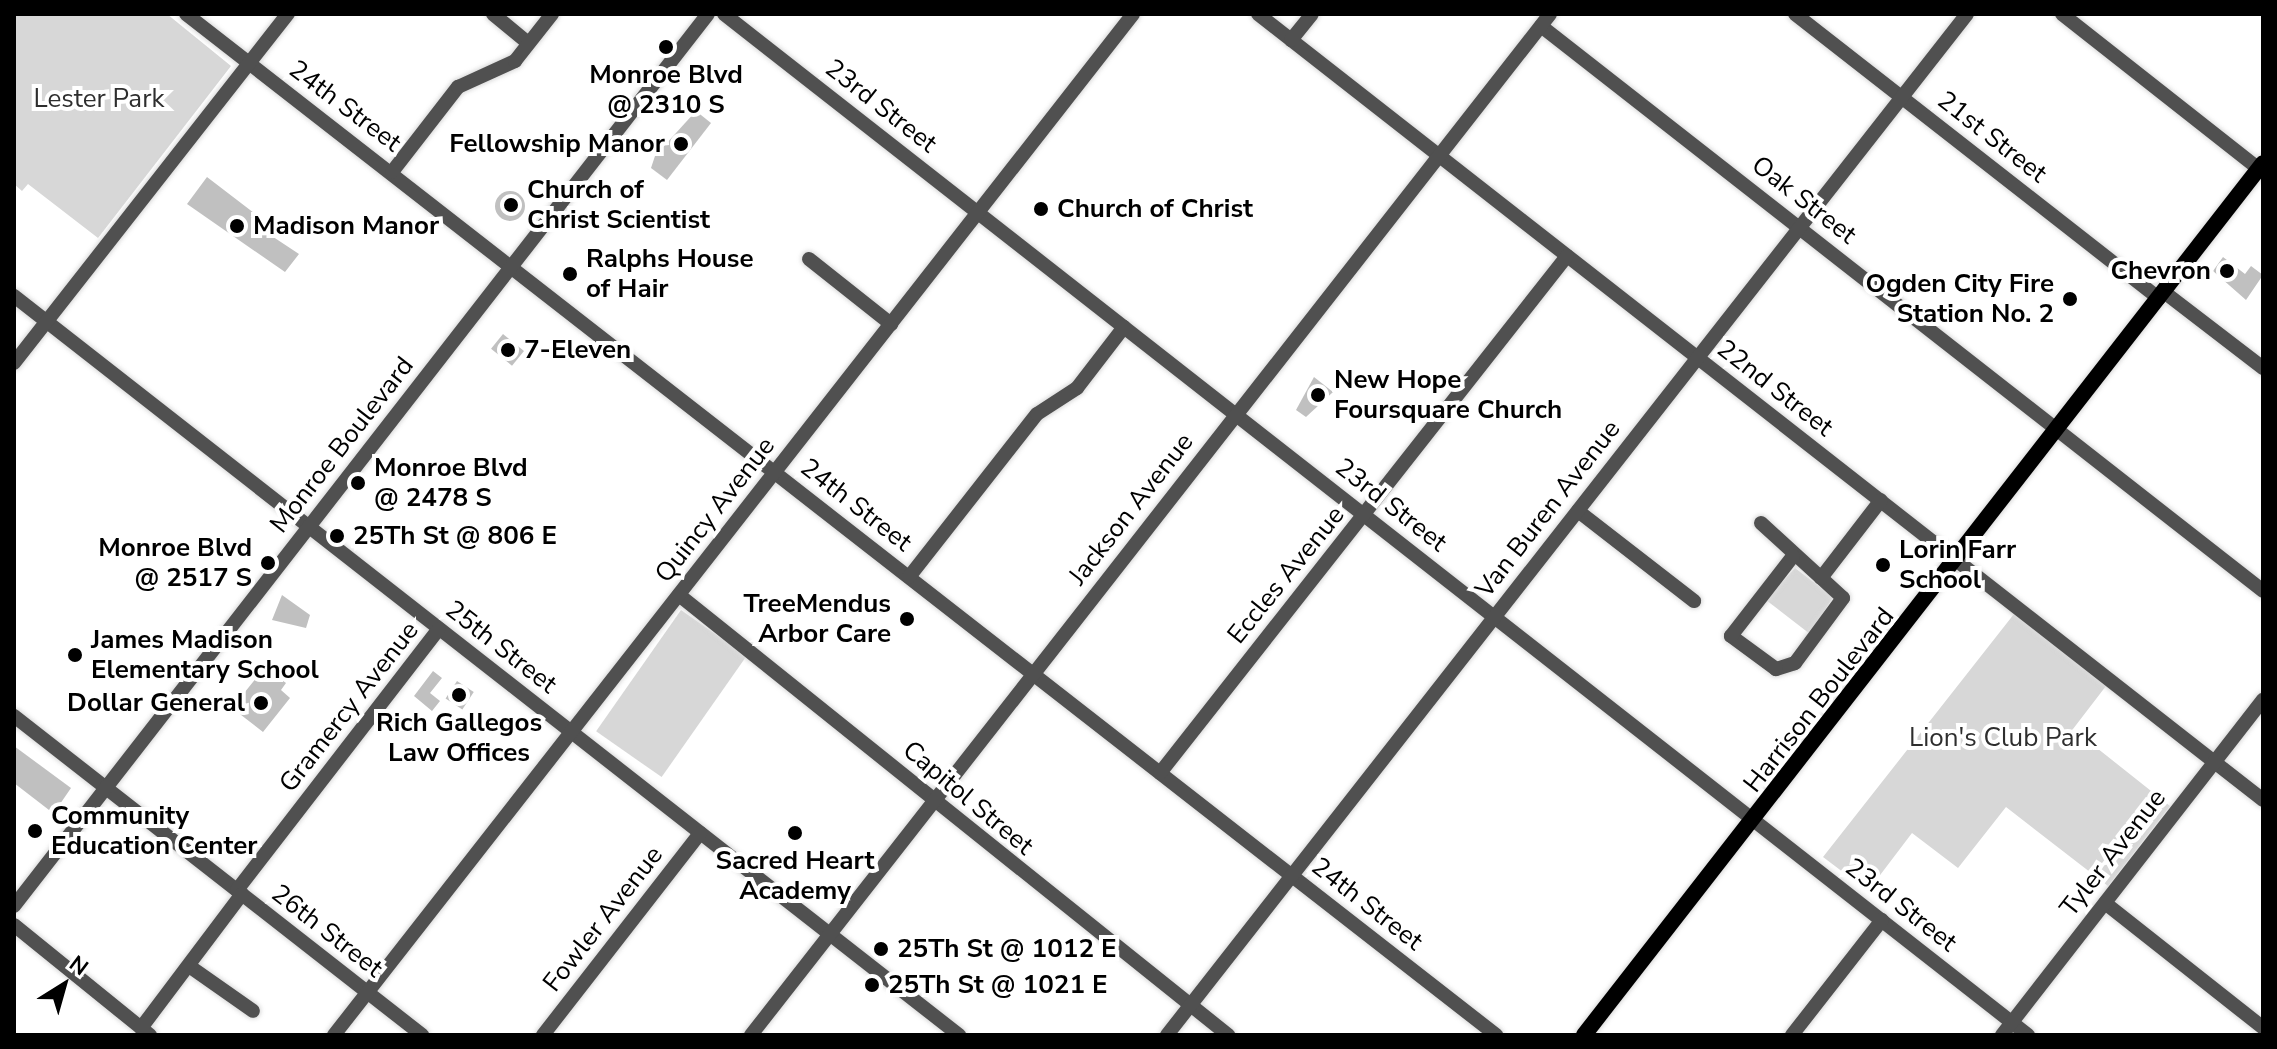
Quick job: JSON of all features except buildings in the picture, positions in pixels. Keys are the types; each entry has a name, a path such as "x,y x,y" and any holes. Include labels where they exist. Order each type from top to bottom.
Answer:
{"main road":[{"name":"Harrison Boulevard","path":"1584,1035 1958,561 2261,166"}],"street":[{"name":"24th Street","path":"186,14 1496,1035"},
{"path":"14,363 288,14"},
{"path":"493,14 528,43"},
{"path":"392,172 458,87 515,61 552,14"},
{"name":"Monroe Boulevard","path":"14,906 708,14"},
{"name":"23rd Street","path":"724,14 2028,1035"},
{"name":"Quincy Avenue","path":"334,1035 1133,14"},
{"name":"22nd Street","path":"1258,14 2263,800"},
{"path":"1291,40 1312,14"},
{"name":"Jackson Avenue","path":"751,1035 1550,14"},
{"name":"21st Street","path":"1795,14 2162,295 2263,368"},
{"name":"Van Buren Avenue","path":"1167,1035 1967,14"},
{"path":"2062,14 2261,166"},
{"name":"Oak Street","path":"1541,26 2263,591"},
{"name":"Eccles Avenue","path":"1160,773 1567,256"},
{"path":"809,259 891,324"},
{"name":"25th Street","path":"14,296 958,1035"},
{"path":"909,577 1037,414 1077,388 1124,327"},
{"path":"1821,578 1881,500"},
{"path":"1578,511 1694,601"},
{"path":"1761,523 1793,556 1821,578 1842,602 1795,663 1769,667 1736,644 1737,627 1793,556"},
{"name":"Capitol Street","path":"679,595 1228,1035"},
{"name":"Gramercy Avenue","path":"145,1031 239,892 439,629"},
{"name":"Tyler Avenue","path":"2002,1035 2263,700"},
{"name":"26th Street","path":"14,716 422,1035"},
{"name":"Fowler Avenue","path":"543,1035 700,833"},
{"path":"2105,903 2263,1028"},
{"path":"1792,1035 1882,920"},
{"path":"14,925 145,1031"},
{"path":"189,966 253,1011"}],"green space":[{"name":"Lester Park","path":"14,14 167,14 231,66 98,238 28,184 22,191 14,184"},
{"path":"1795,568 1833,597 1810,634 1766,600"},
{"path":"681,610 747,656 662,777 596,731"},
{"name":"Lion's Club Park","path":"2014,614 2106,686 2073,729 2170,806 2108,886 2006,807 1958,868 1912,833 1868,891 1823,857"}],"place":[{"name":"Monroe Blvd @ 2310 S","path":"666,47"},
{"name":"Fellowship Manor","path":"681,144"},
{"name":"Church of Christ Scientist","path":"511,205"},
{"name":"Church of Christ","path":"1041,209"},
{"name":"Madison Manor","path":"237,226"},
{"name":"Chevron","path":"2227,271"},
{"name":"Ralphs House of Hair","path":"570,274"},
{"name":"Ogden City Fire Station No. 2","path":"2070,299"},
{"name":"7-Eleven","path":"508,350"},
{"name":"New Hope Foursquare Church","path":"1318,395"},
{"name":"Monroe Blvd @ 2478 S","path":"358,483"},
{"name":"25Th St @ 806 E","path":"337,536"},
{"name":"Monroe Blvd @ 2517 S","path":"268,563"},
{"name":"Lorin Farr School","path":"1883,565"},
{"name":"TreeMendus Arbor Care","path":"907,619"},
{"name":"James Madison Elementary School","path":"75,655"},
{"name":"Rich Gallegos Law Offices","path":"459,695"},
{"name":"Dollar General","path":"261,703"},
{"name":"Community Education Center","path":"35,831"},
{"name":"Sacred Heart Academy","path":"795,833"},
{"name":"25Th St @ 1012 E","path":"881,949"},
{"name":"25Th St @ 1021 E","path":"872,985"}]}
